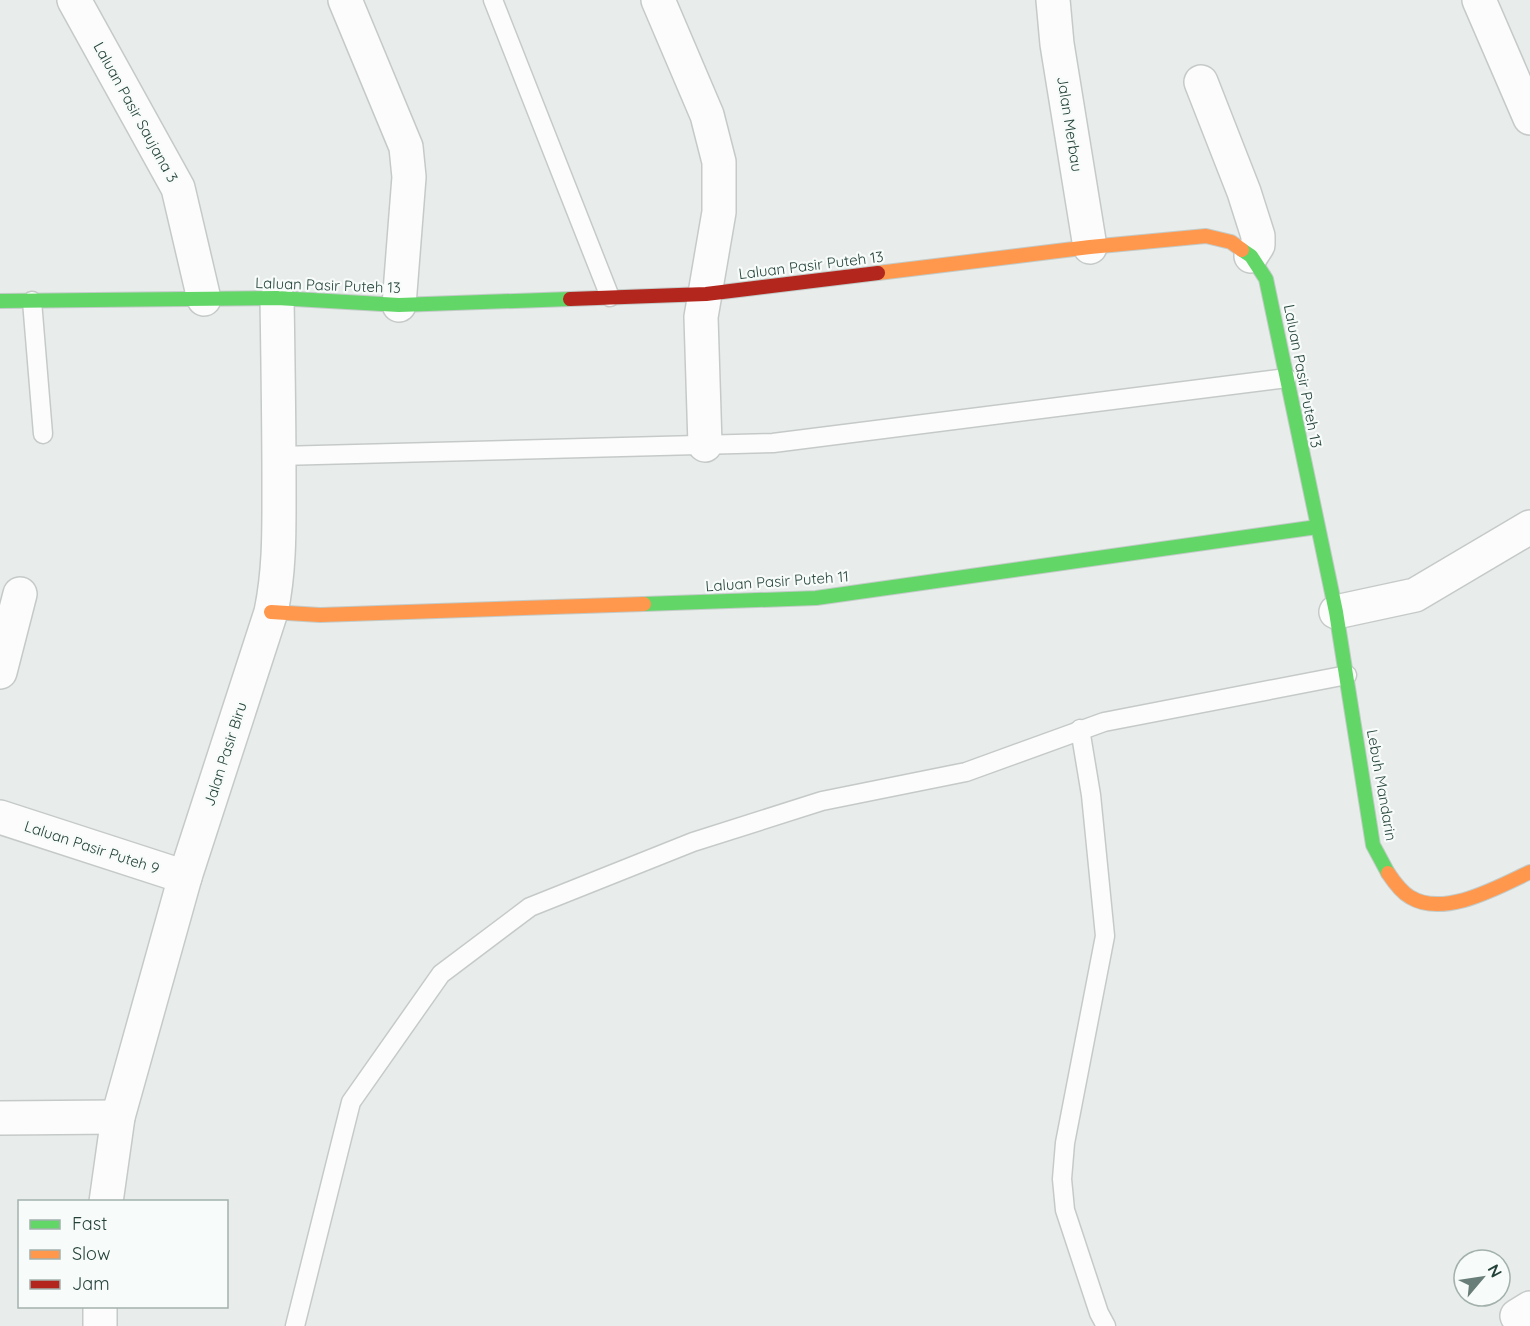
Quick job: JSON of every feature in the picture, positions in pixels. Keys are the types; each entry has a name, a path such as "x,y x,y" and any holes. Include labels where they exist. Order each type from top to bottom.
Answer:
{"street":[{"name":"Laluan Pasir Saujana 3","path":"74,0 178,188 204,299"},
{"path":"345,0 406,147 409,177 399,305"},
{"path":"658,0 707,115 719,162 719,213 701,317 705,444"},
{"name":"Jalan Merbau","path":"1053,0 1057,44 1090,247"},
{"path":"1479,0 1530,118"},
{"path":"1201,82 1244,192 1258,236 1258,245 1251,256"},
{"name":"Laluan Pasir Puteh 13","path":"0,301 277,298 399,305 706,294 1090,247 1206,236 1232,242 1251,256 1266,279 1336,612"},
{"name":"Jalan Pasir Biru","path":"106,1200 118,1117 185,877 271,612 277,586 279,456 277,298"},
{"path":"1336,612 1415,595 1530,526"},
{"name":"Laluan Pasir Puteh 11","path":"271,612 320,615 816,598 1317,527"},
{"path":"0,672 20,594"},
{"name":"Lebuh Mandarin","path":"1336,612 1373,845 1391,877 1412,898 1439,906 1465,900 1530,872"},
{"name":"Laluan Pasir Puteh 9","path":"0,817 185,877"},
{"path":"0,1118 118,1117"},
{"path":"100,1308 100,1326"}],"lane":[{"path":"493,0 610,297"},
{"path":"32,301 43,434"},
{"path":"279,456 773,443 1287,378"},
{"path":"295,1326 351,1102 441,974 530,907 693,842 822,801 966,772 1104,722 1347,675"},
{"path":"1080,729 1091,795 1105,936 1065,1143 1062,1179 1065,1210 1099,1313 1106,1326"}],"traffic: fast":[{"path":"1242,250 1251,256 1266,279 1336,612 1373,845 1388,873"},
{"path":"0,301 277,298 399,305 570,299"},
{"path":"644,604 816,598 1317,527"}],"traffic: slow":[{"path":"878,273 1090,247 1206,236 1231,242 1242,250"},
{"path":"271,612 320,615 644,604"},
{"path":"1388,873 1401,890 1410,897 1424,903 1439,904 1471,898 1530,872"}],"traffic: jam":[{"path":"570,299 706,294 878,273"}]}
